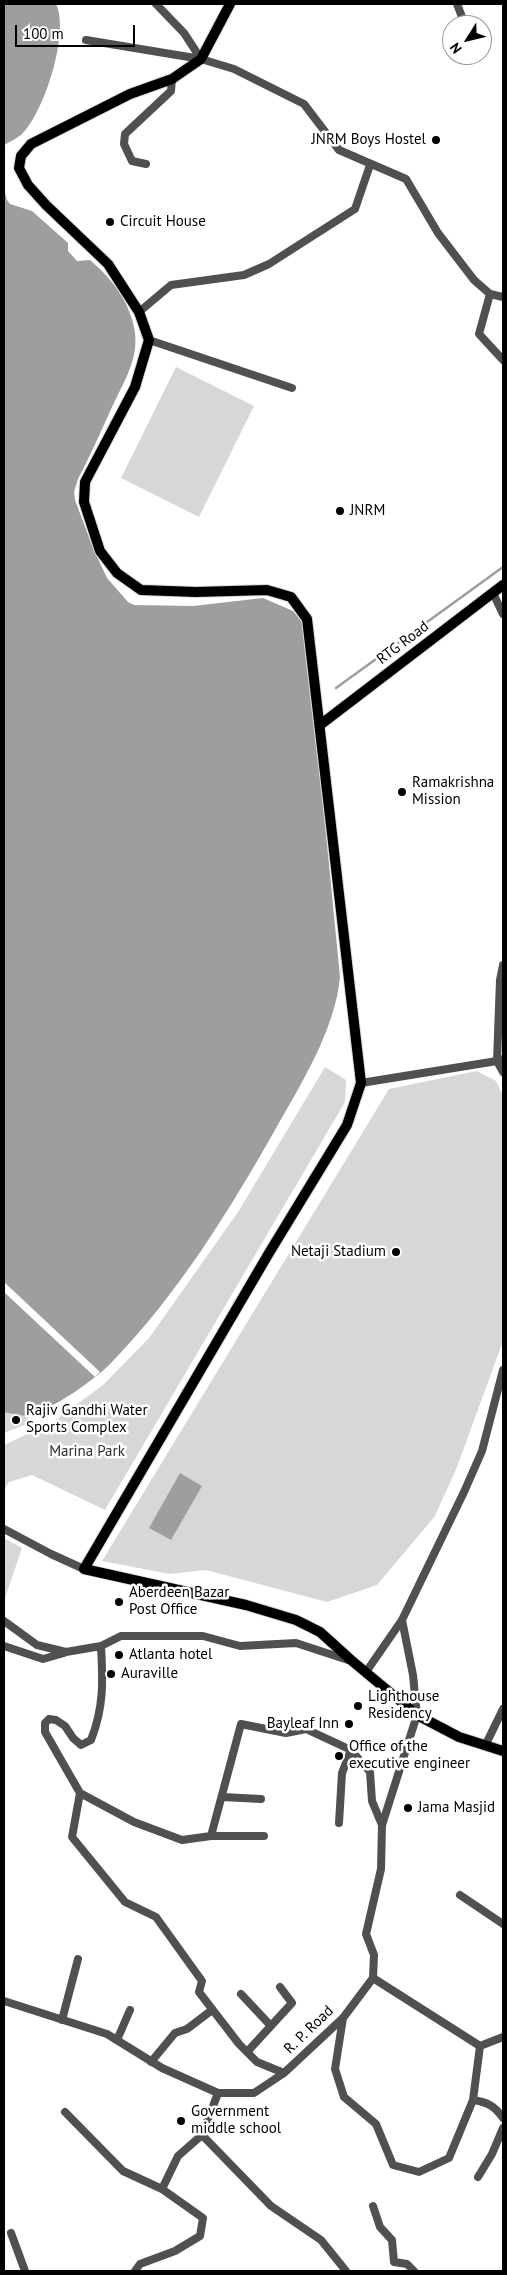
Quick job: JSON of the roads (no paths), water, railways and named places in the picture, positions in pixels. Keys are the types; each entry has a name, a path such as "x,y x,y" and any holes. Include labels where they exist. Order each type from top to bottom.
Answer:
{"main road":[{"path":"230,4 201,59 172,78 130,94 31,144 21,156 19,168 28,185 46,205 108,264 140,312 149,340 135,387 85,482 84,502 100,551 116,573 141,590 196,592 266,590 291,597 307,619 361,1083 348,1125 268,1253 84,1568 246,1605 296,1620 320,1632 417,1715 459,1737 503,1750"},
{"name":"RTG Road","path":"320,725 503,585"}],"street":[{"path":"156,4 184,33 201,59"},
{"path":"86,40 201,59 234,69 304,104 339,150 406,179 444,241 474,280 490,294 503,296"},
{"path":"146,164 132,161 124,144 125,134 171,91 172,78"},
{"path":"140,312 171,284 244,275 269,264 356,209 370,165"},
{"path":"490,294 479,334 503,360"},
{"path":"149,340 292,388"},
{"path":"493,593 503,614"},
{"path":"503,965 500,980 500,1060 503,1072"},
{"path":"361,1083 500,1060"},
{"path":"366,1672 402,1620 482,1451 503,1370"},
{"path":"4,1529 51,1554 84,1568"},
{"path":"402,1620 413,1675 417,1715 382,1825 381,1869 366,1934 374,1955 373,1978 480,2046"},
{"path":"4,1621 37,1645 66,1652"},
{"path":"4,1646 43,1658 101,1646 121,1636 203,1636 240,1646 296,1643 351,1660"},
{"path":"101,1646 104,1691 97,1726 91,1740 81,1744 56,1720 49,1719 45,1723 45,1732 80,1793 134,1822 182,1840 211,1836 264,1836"},
{"path":"485,1746 503,1709"},
{"path":"211,1836 240,1724 286,1733 306,1729 351,1750 370,1772 372,1801 382,1825"},
{"path":"339,1823 342,1773 351,1750"},
{"path":"80,1793 72,1837 125,1902 156,1917 202,1981 199,1992 247,2052 257,2062 284,2073"},
{"path":"222,1797 261,1799"},
{"path":"460,1895 503,1924"},
{"path":"62,2020 78,1959"},
{"name":"R. P. Road","path":"4,2001 108,2034 151,2062 218,2093 254,2093 284,2073 343,2018 373,1978"},
{"path":"247,2052 292,2003 280,1987"},
{"path":"241,1994 271,2026"},
{"path":"117,2040 130,2010"},
{"path":"151,2062 175,2033 187,2029 212,2010"},
{"path":"343,2018 336,2069 344,2097 376,2124 393,2165 419,2172 449,2158 473,2100 480,2046"},
{"path":"480,2046 503,2037"},
{"path":"162,2189 178,2156 202,2135 218,2093"},
{"path":"473,2100 485,2102 496,2108 503,2118"},
{"path":"65,2112 123,2170 162,2189 203,2218 200,2236 175,2251 140,2264 135,2271"},
{"path":"478,2177 492,2154 503,2128"},
{"path":"202,2135 271,2206 321,2240 342,2269"},
{"path":"373,2206 380,2226 392,2240 394,2262 406,2264 414,2271"},
{"path":"11,2233 25,2271"}],"waterway":[{"path":"336,688 503,567"}],"place":[{"name":"JNRM Boys Hostel","path":"436,140"},
{"name":"Circuit House","path":"110,222"},
{"name":"JNRM","path":"340,511"},
{"name":"Ramakrishna Mission","path":"402,792"},
{"name":"Netaji Stadium","path":"396,1252"},
{"name":"Rajiv Gandhi Water Sports Complex","path":"16,1420"},
{"name":"Aberdeen Bazar Post Office","path":"119,1602"},
{"name":"Atlanta hotel","path":"119,1655"},
{"name":"Auraville","path":"111,1674"},
{"name":"Lighthouse Residency","path":"358,1706"},
{"name":"Bayleaf Inn","path":"349,1724"},
{"name":"Office of the executive engineer","path":"339,1756"},
{"name":"Jama Masjid","path":"408,1808"},
{"name":"Government middle school","path":"181,2121"}],"park label":[{"name":"Marina Park","path":"87,1452"}]}
